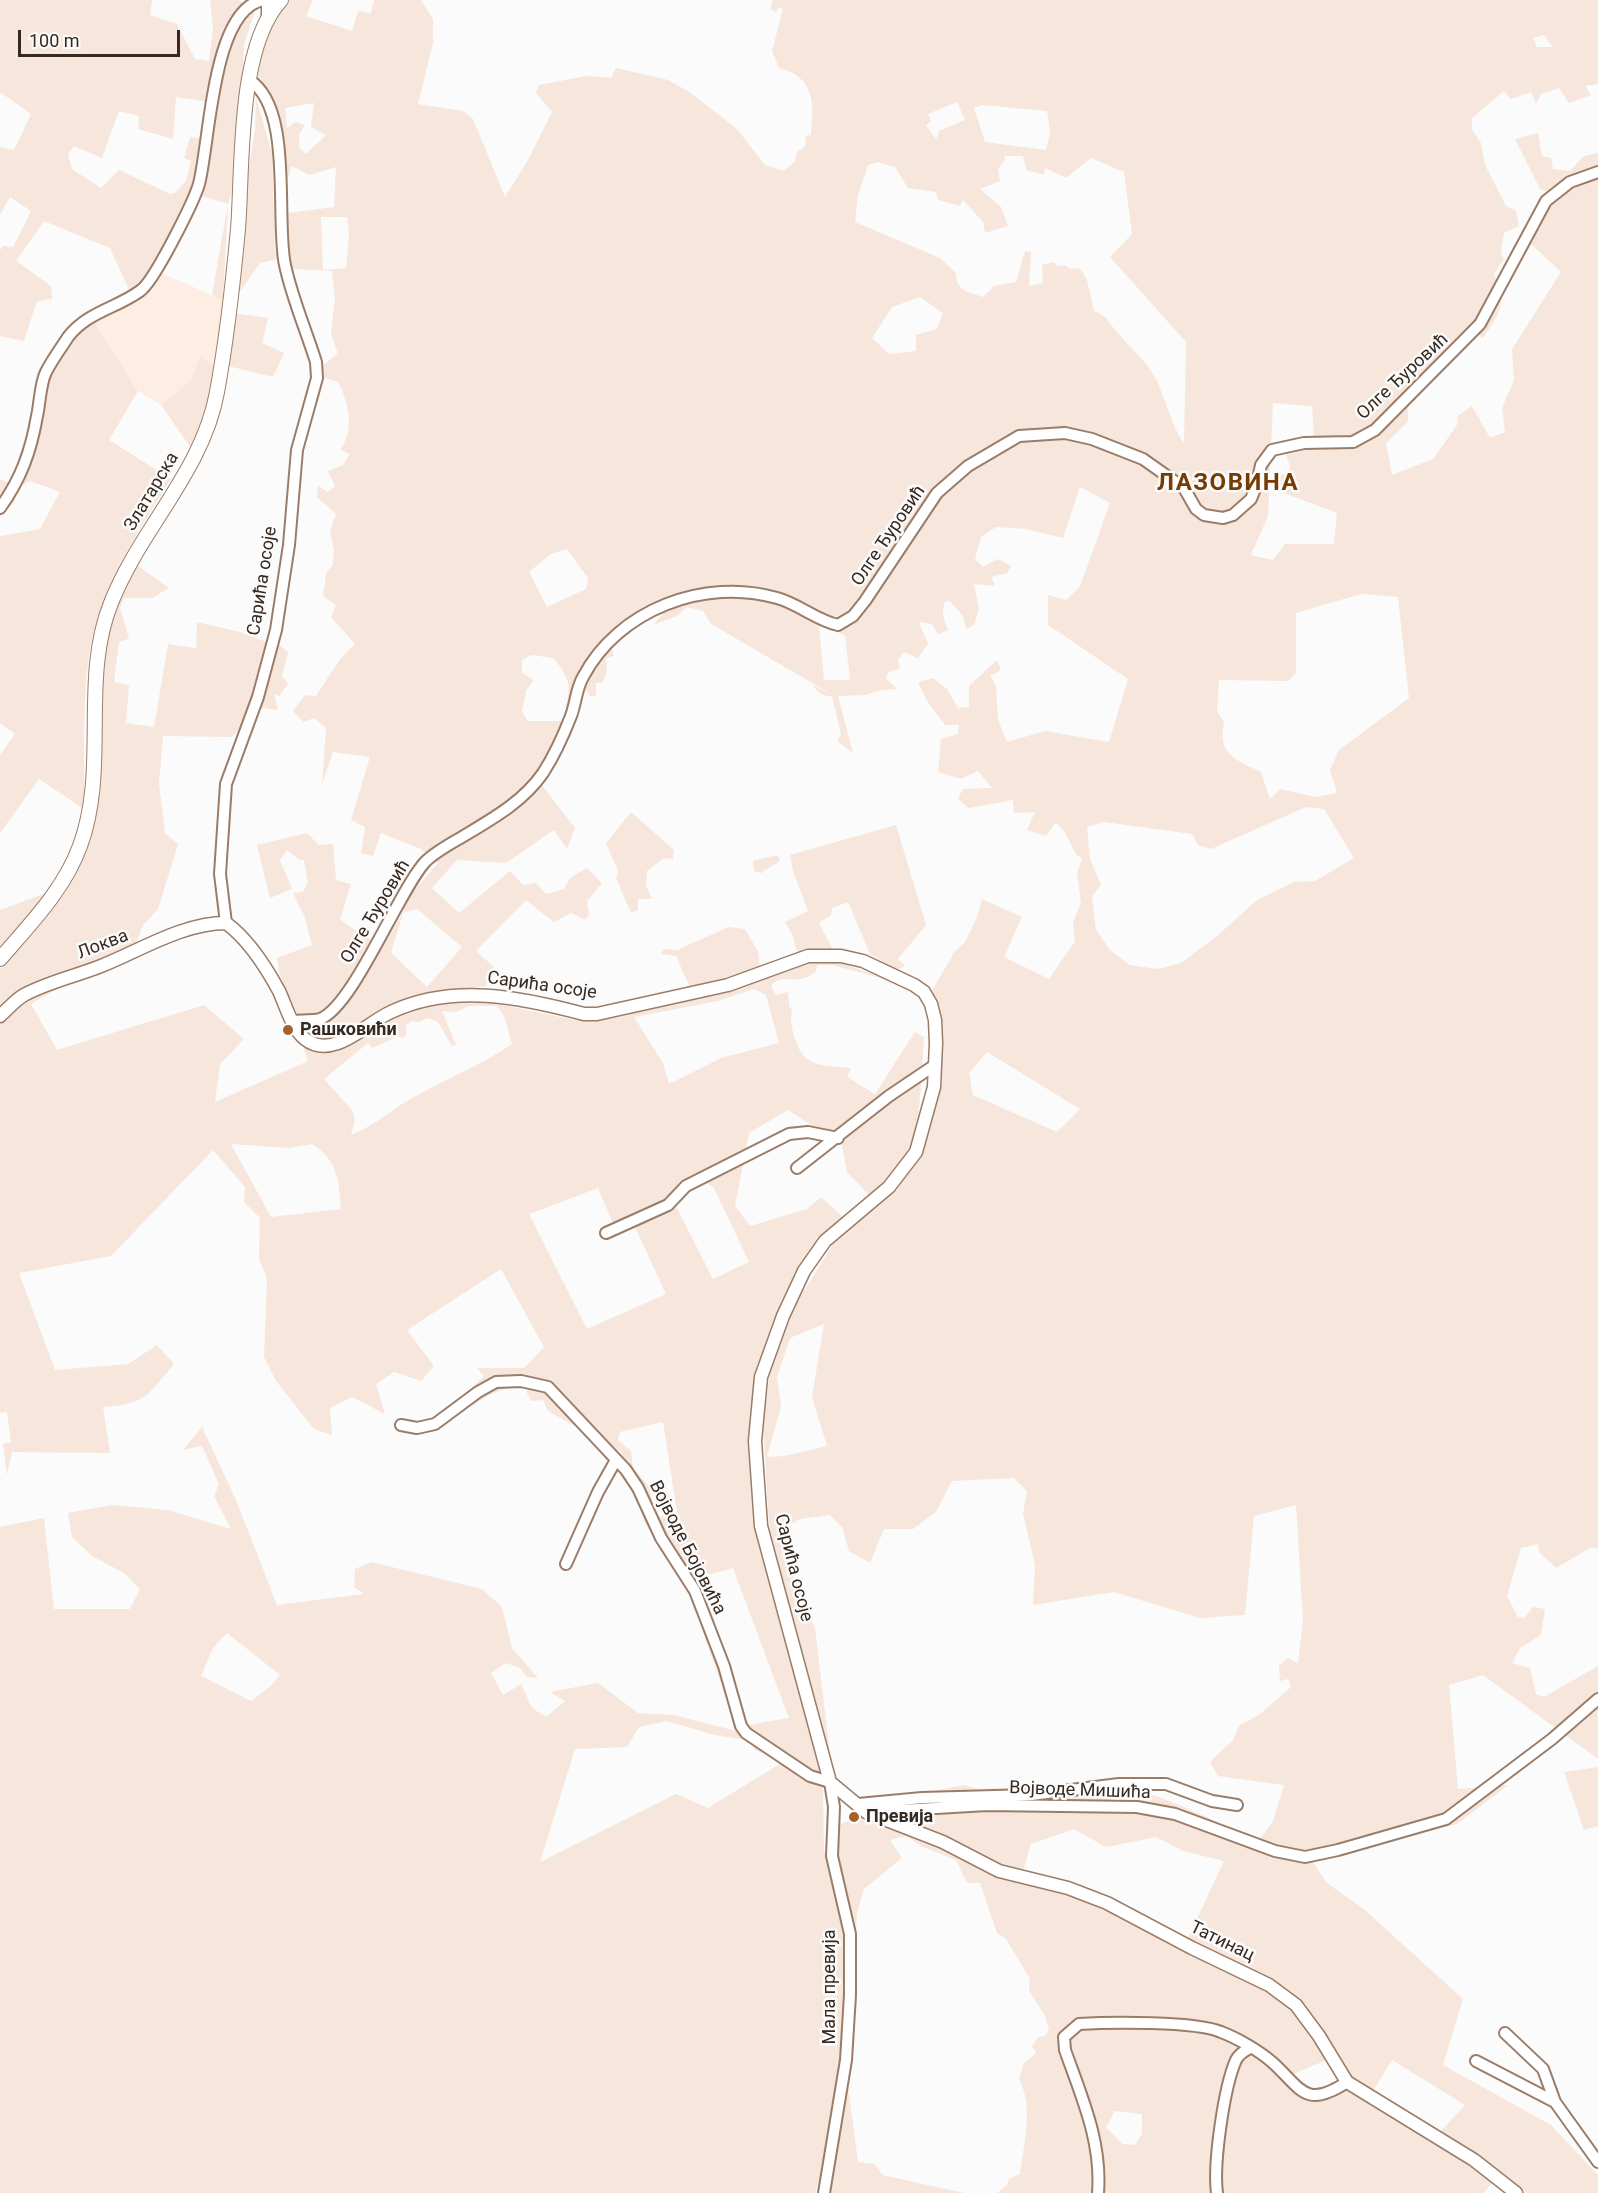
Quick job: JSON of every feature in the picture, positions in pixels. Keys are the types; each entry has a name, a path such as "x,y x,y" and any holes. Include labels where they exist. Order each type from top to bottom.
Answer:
{"main road":[{"name":"Златарска","path":"0,959 56,891 80,848 90,804 97,660 104,623 128,568 192,461 213,409 227,329 249,80 260,30 281,0"}],"street":[{"path":"0,508 22,475 32,445 45,374 70,335 90,316 143,290 184,217 198,185 222,49 241,12 248,4 264,0"},
{"path":"268,0 268,16"},
{"name":"Сарића осоје","path":"249,80 264,97 277,136 281,165 281,233 285,265 316,362 317,378 297,450 290,545 276,630 258,697 226,784 220,874 226,923 246,941 278,990 292,1021 303,1038 315,1045 330,1046 344,1041 391,1012 440,998 500,995 584,1014 597,1014 728,985 808,956 841,956 863,961 914,985 924,992 935,1020 934,1087 916,1152 889,1187 825,1241 804,1271 783,1316 761,1377 755,1442 761,1526 830,1782"},
{"name":"Олге Ђуровић","path":"292,1021 320,1019 333,1009 379,942 426,862 447,846 496,817 528,793 554,752 571,716 581,680 595,655 641,615 670,601 728,592 776,597 823,622 838,625 853,616 865,601 937,493 968,466 1019,436 1065,433 1092,439 1143,459 1184,488 1196,509 1204,515 1223,518 1233,515 1251,499 1261,465 1272,450 1304,443 1353,442 1376,430 1480,324 1546,201 1570,182 1598,172"},
{"name":"Локва","path":"0,1016 21,997 39,988 99,967 187,928 210,923 226,923"},
{"path":"797,1168 889,1096 935,1065"},
{"path":"606,1233 668,1205 686,1186 789,1134 808,1132 838,1138"},
{"name":"Војводе Бојовића","path":"401,1425 417,1428 435,1424 478,1392 496,1382 521,1381 548,1387 616,1460 638,1488 661,1538 695,1591 724,1666 741,1726 746,1733 810,1776 830,1782"},
{"path":"566,1564 598,1492 616,1460"},
{"name":"Војводе Мишића","path":"862,1808 987,1805 1137,1807 1175,1814 1266,1848 1305,1857 1338,1850 1446,1819 1552,1739 1598,1699"},
{"path":"830,1782 862,1808"},
{"name":"Мала превија","path":"824,2193 846,2060 850,1985 850,1934 832,1856 834,1807 830,1782"},
{"name":"Војводе Мишића","path":"862,1808 946,1797 1031,1795 1119,1784 1166,1784 1212,1801 1237,1804"},
{"name":"Татинац","path":"862,1808 943,1842 999,1870 1068,1888 1107,1903 1269,1985 1296,2005 1319,2036 1347,2082 1419,2124 1474,2160 1516,2193"},
{"path":"1098,2193 1100,2170 1095,2133 1065,2050 1064,2037 1069,2030 1079,2024 1185,2026 1219,2031 1272,2062 1305,2094 1318,2096 1347,2082"},
{"path":"1505,2033 1543,2068 1555,2102 1598,2162"},
{"path":"1217,2193 1214,2171 1232,2079 1237,2058 1250,2048"},
{"path":"1476,2061 1555,2102"}],"shaded area":[{"path":"0,0 152,0 150,15 177,24 195,59 209,61 213,29 210,0 239,0 248,8 257,5 244,44 234,183 228,204 199,195 129,304 98,320 130,292 110,248 44,221 16,261 51,286 52,299 37,301 24,341 0,336 0,250 3,246 13,247 31,211 10,197 0,215 0,147 14,150 31,114 0,92","holes":["176,97 218,103 211,140 190,137 184,158 191,161 186,181 175,193 170,194 119,170 101,188 72,169 68,154 74,146 102,158 119,111 139,116 138,129 173,139"]},
{"path":"288,0 313,0 306,16 352,31 358,11 371,13 374,0 421,0 433,19 433,43 418,104 463,111 473,119 505,197 528,160 552,112 536,93 539,85 586,76 611,78 616,68 668,80 691,93 737,129 765,165 784,171 795,161 797,152 805,147 806,136 811,135 812,102 806,85 791,72 779,68 772,51 783,9 779,7 776,12 770,9 773,0 1598,0 1598,84 1585,86 1591,95 1569,103 1559,88 1541,94 1536,104 1531,92 1511,99 1504,91 1472,118 1472,130 1481,143 1485,165 1506,206 1516,211 1519,226 1504,233 1501,252 1504,259 1494,274 1500,293 1500,307 1483,338 1467,326 1408,388 1408,422 1386,443 1392,475 1433,459 1457,425 1458,416 1472,406 1490,438 1505,432 1502,408 1514,380 1512,349 1561,272 1531,244 1550,205 1560,197 1540,189 1515,139 1538,133 1542,156 1551,158 1553,169 1570,171 1584,156 1598,153 1598,1548 1590,1548 1556,1568 1539,1552 1538,1544 1521,1548 1507,1596 1518,1617 1524,1618 1533,1607 1545,1609 1541,1635 1520,1648 1512,1663 1530,1668 1536,1694 1544,1697 1598,1666 1598,1759 1483,1675 1449,1685 1458,1789 1508,1785 1457,1824 1312,1861 1327,1883 1366,1911 1463,1999 1443,2065 1551,2125 1598,2175 1598,2193 1509,2193 1494,2180 1484,2193 997,2193 1007,2185 1009,2179 1020,2174 1027,2113 1024,2090 1019,2079 1024,2063 1036,2053 1032,2046 1038,2037 1045,2036 1049,2028 1044,2014 1029,1991 1030,1979 1006,1939 997,1933 980,1883 967,1883 956,1860 923,1847 906,1836 890,1840 902,1858 864,1889 857,1913 848,2086 858,2162 875,2164 882,2175 964,2193 830,2193 846,2092 815,2193 0,2193 0,1527 44,1518 54,1609 130,1609 140,1589 124,1573 92,1556 72,1537 68,1513 111,1505 168,1510 231,1529 214,1496 219,1484 202,1446 183,1450 202,1427 236,1500 277,1605 364,1594 354,1587 355,1569 371,1562 482,1589 502,1607 512,1648 538,1678 527,1677 520,1668 506,1663 491,1673 503,1695 521,1684 532,1708 546,1717 565,1701 550,1692 598,1683 638,1713 674,1715 744,1733 721,1683 689,1592 645,1523 621,1452 548,1411 543,1400 531,1401 527,1393 528,1387 500,1391 475,1404 464,1395 484,1376 477,1368 524,1368 544,1347 501,1269 407,1330 434,1366 421,1381 394,1372 376,1384 385,1414 352,1397 330,1408 332,1435 314,1429 276,1381 264,1357 267,1279 259,1259 260,1218 244,1202 245,1187 213,1150 111,1256 19,1273 55,1370 128,1364 157,1345 174,1364 145,1396 129,1403 103,1407 110,1453 12,1452 7,1475 3,1444 11,1442 7,1412 0,1413 0,969 43,918 78,863 105,638 120,595 137,565 169,588 152,598 124,598 120,608 129,639 119,642 114,682 129,685 126,723 154,727 168,644 196,648 197,622 240,632 269,643 287,598 278,644 288,652 282,676 288,684 279,696 274,694 278,710 263,708 231,737 163,736 159,784 165,833 178,844 158,909 143,925 136,943 31,1004 57,1050 204,1005 244,1039 220,1064 215,1102 308,1061 279,971 277,958 312,945 305,918 293,893 303,892 308,883 304,860 300,860 287,850 280,860 292,889 270,898 257,845 307,833 319,845 333,844 336,880 351,884 340,920 382,947 403,913 406,900 438,863 421,849 381,833 373,856 361,853 365,827 351,820 370,757 333,752 322,785 326,728 314,718 304,722 293,711 305,695 316,696 340,659 355,644 331,617 336,605 323,596 326,574 333,564 334,550 330,531 336,514 317,497 318,486 328,492 335,486 328,471 343,465 350,454 340,450 348,434 349,417 338,382 322,377 320,367 338,354 331,335 335,297 332,271 290,269 280,221 288,213 334,207 336,167 309,175 292,166 285,185 276,133 257,79 265,34","holes":["1544,35 1552,46 1537,47 1533,38","957,102 965,120 939,131 936,140 926,125 931,121 928,114","314,103 311,127 326,135 306,154 299,148 299,134 305,125 296,122 287,128 285,108","981,105 1047,111 1050,133 1046,150 985,142 974,108","1004,156 1023,156 1026,170 1044,175 1045,168 1066,178 1091,158 1124,172 1132,234 1110,257 1186,342 1184,444 1152,372 1108,320 1094,311 1087,280 1080,268 1070,269 1065,265 1057,266 1054,262 1042,265 1043,283 1029,286 1031,252 1025,251 1016,282 994,286 983,297 961,287 958,284 956,273 940,258 855,222 858,195 868,165 878,162 895,167 908,188 936,192 938,200 960,206 963,200 983,222 985,233 1008,226 1001,207 980,189 1000,181 998,169 1005,160","321,217 347,217 349,235 346,268 323,270","920,297 943,313 937,329 916,335 916,351 889,354 872,338 892,307","1273,403 1312,406 1314,438 1304,450 1286,455 1290,466 1288,473 1275,476 1281,492 1337,513 1334,544 1285,544 1273,560 1251,555 1268,516","1080,487 1110,503 1080,586 1066,600 1048,595 1048,625 1128,679 1109,742 1045,731 1007,742 998,720 996,686 990,676 1001,670 997,660 969,686 969,707 958,708 947,689 933,678 918,682 927,701 945,725 959,725 958,734 941,739 938,772 961,779 978,771 992,788 963,789 958,798 968,808 1013,800 1014,813 1035,812 1027,830 1046,836 1055,823 1064,831 1077,855 1082,859 1077,872 1081,903 1073,922 1075,941 1049,979 1004,957 1022,917 982,899 977,917 965,942 955,951 932,991 924,1145 883,1200 834,1243 795,1305 771,1365 763,1426 769,1524 774,1545 754,1518 761,1367 820,1240 845,1219 821,1197 807,1209 750,1226 735,1206 749,1133 788,1110 842,1145 847,1172 870,1196 899,1171 911,1146 920,1100 924,1037 915,1032 875,1094 847,1077 851,1068 825,1066 805,1057 793,1034 792,1010 789,1006 788,992 776,995 771,986 781,979 808,977 815,973 818,965 832,965 892,981 830,959 808,961 717,993 616,1018 575,1020 468,998 433,1002 399,1012 327,1051 330,1038 410,996 486,986 496,969 476,951 526,900 554,922 571,913 585,920 589,915 587,901 602,883 587,868 570,878 564,889 546,894 536,883 523,885 510,871 459,913 432,888 457,860 506,863 554,830 567,849 575,828 541,784 530,782 542,761 561,749 583,685 590,696 596,696 596,683 602,683 607,671 606,658 614,656 612,649 595,649 600,641 622,624 634,628 645,621 643,608 659,601 669,607 653,625 677,616 687,607 703,611 711,624 833,695 813,685 821,694 832,696 841,734 837,741 853,753 838,696 867,695 876,691 897,689 886,678 888,673 900,668 898,660 904,652 918,658 928,644 919,622 932,624 938,634 948,630 943,616 944,602 950,601 963,616 966,629 974,625 979,609 974,584 995,586 991,577 1007,573 1011,566 998,559 983,567 975,559 981,537 996,527 1026,529 1063,538","567,549 588,578 586,589 547,607 529,572 551,554","1361,594 1398,597 1409,698 1339,750 1330,770 1337,793 1316,797 1280,789 1270,799 1261,772 1236,759 1226,749 1223,742 1224,722 1217,711 1219,680 1288,681 1296,673 1296,613","819,625 845,635 850,680 824,680","532,655 553,658 565,674 569,687 563,721 528,721 522,712 526,691 534,680 522,673 522,660","1306,807 1324,809 1354,858 1315,881 1294,882 1257,900 1216,937 1181,963 1158,969 1129,965 1110,950 1096,930 1092,896 1101,885 1090,859 1087,827 1104,822 1192,834 1198,845 1211,849","417,909 462,947 427,987 391,953 403,913","754,989 766,995 779,1043 721,1058 669,1084 663,1063 634,1017 718,1001","469,1006 497,1006 504,1016 512,1044 416,1096 351,1135 355,1119 351,1109 324,1079 368,1043 372,1048 399,1036 402,1038 406,1035 406,1025 412,1021 419,1022 428,1018 438,1022 452,1046 456,1045 442,1011 456,1012","987,1052 1080,1109 1057,1132 973,1095 969,1073","231,1144 290,1148 312,1144 321,1150 332,1164 339,1189 341,1209 271,1217","703,1180 714,1188 749,1262 713,1279 675,1204 687,1189","598,1188 617,1233 635,1227 666,1294 587,1329 529,1214","824,1324 812,1397 827,1446 785,1456 767,1457 781,1406 777,1377 790,1338","663,1422 677,1512 657,1517 648,1485 633,1468 631,1451 618,1440 620,1432","1014,1478 1027,1491 1023,1514 1035,1565 1033,1605 1114,1592 1200,1618 1245,1615 1254,1516 1296,1505 1303,1620 1298,1663 1288,1658 1279,1666 1280,1681 1288,1679 1291,1687 1260,1714 1239,1726 1233,1740 1210,1762 1218,1776 1284,1785 1273,1821 1258,1841 1177,1804 1144,1792 1109,1788 1044,1798 1031,1782 1020,1788 977,1789 964,1785 933,1791 932,1795 842,1823 824,1853 823,1787 831,1763 815,1628 794,1584 793,1568 783,1549 779,1531 800,1519 830,1515 842,1527 849,1551 870,1563 884,1529 913,1529 936,1512 952,1481","733,1568 789,1718 749,1725 710,1650 694,1579","227,1633 280,1675 272,1685 251,1701 201,1676 213,1648","667,1721 714,1735 747,1740 755,1750 783,1762 708,1808 676,1794 540,1862 575,1749 627,1747 639,1727","1074,1829 1106,1847 1156,1837 1183,1851 1224,1861 1187,1940 1023,1871 1031,1844","1329,2059 1340,2082 1318,2092 1299,2086 1291,2075","1392,2060 1465,2105 1440,2132 1373,2091","1115,2111 1142,2114 1142,2134 1135,2145 1122,2144 1106,2127"]},
{"path":"256,97 272,154 275,251 278,259 260,263 234,300 243,202 255,131"},
{"path":"228,204 223,300 212,295"},
{"path":"159,272 223,300 214,366 200,356 191,380 161,405 138,391 95,326 98,320 129,304"},
{"path":"233,313 268,318 262,343 284,353 273,377 228,366"},
{"path":"98,320 96,326 138,391 109,440 171,479 116,573 93,635 85,698 84,809 39,779 0,833 0,755 15,734 0,723 0,536 40,529 60,492 30,481 17,488 15,501 0,517 0,479 17,487 67,333"},
{"path":"200,356 214,366 205,410 191,448 161,405 191,380"},
{"path":"631,812 674,850 673,859 664,858 647,871 646,885 652,899 638,899 638,910 631,913 616,878 618,871 606,843"},
{"path":"896,825 926,925 898,959 905,966 896,970 870,954 848,902 832,908 831,915 819,923 833,950 797,952 793,936 785,922 808,911 793,871 790,855"},
{"path":"777,855 780,860 776,864 762,873 754,871 753,861"},
{"path":"46,893 0,951 0,910"},
{"path":"729,927 745,929 758,952 760,967 690,988 676,956 661,954 663,949 677,950"},
{"path":"1598,1767 1598,1826 1584,1830 1564,1772"}],"place":[{"name":"Рашковићи","path":"288,1030"},
{"name":"Превија","path":"854,1817"}],"district":[{"name":"ЛАЗОВИНА","path":"1228,484"}]}
